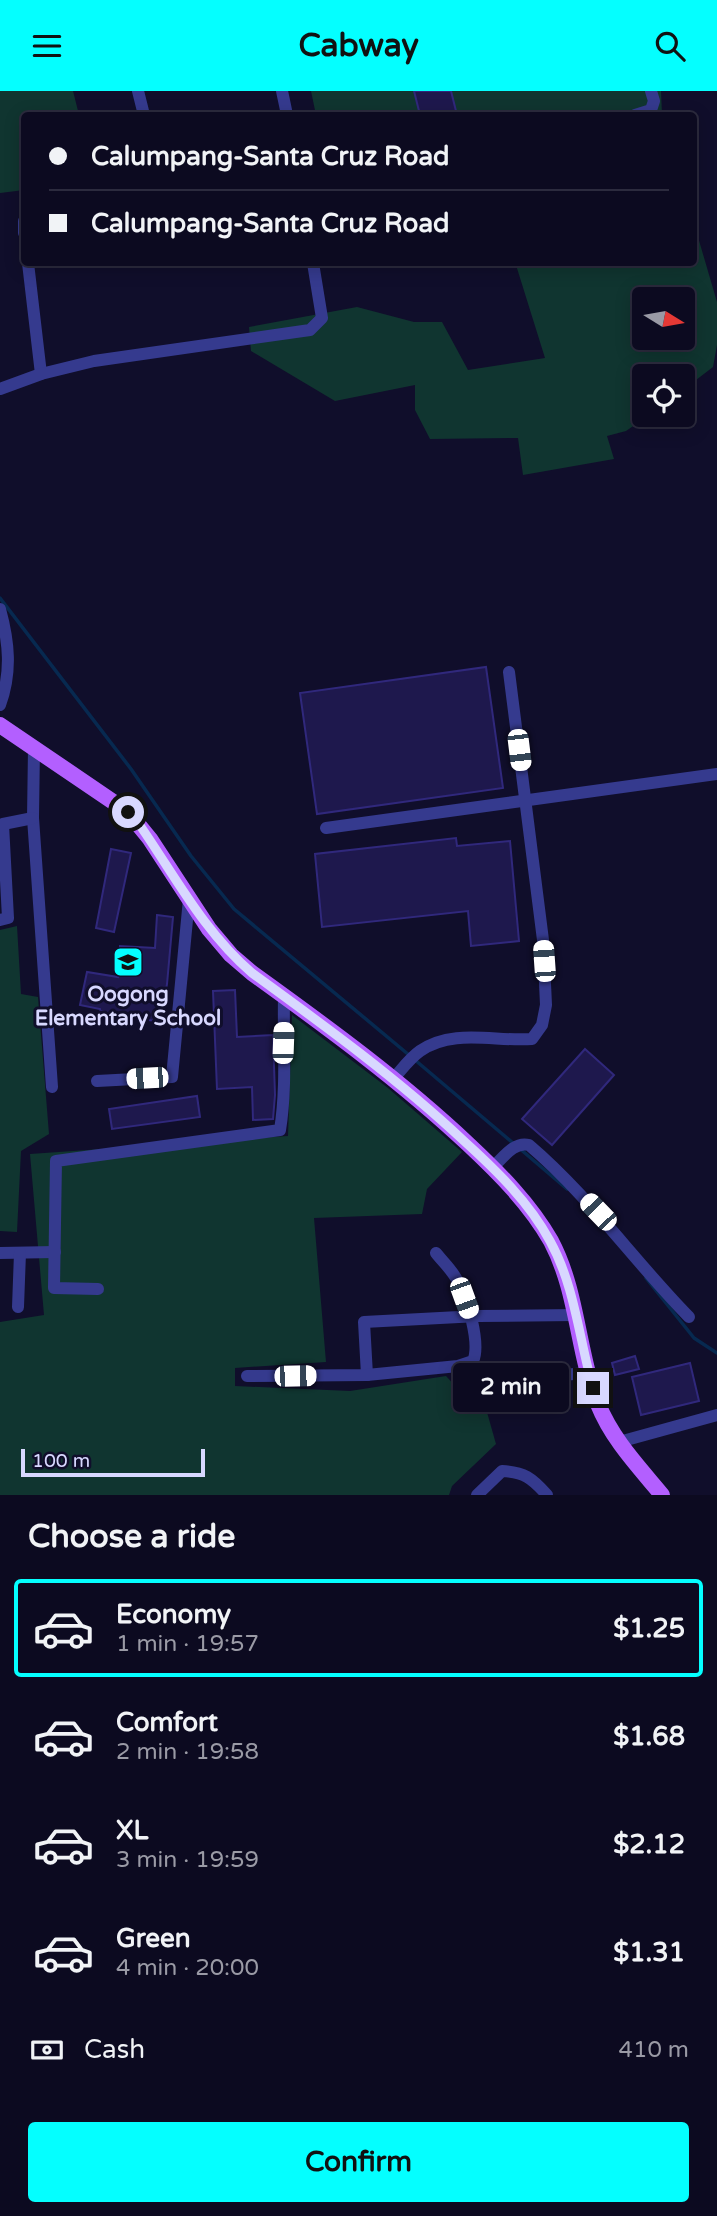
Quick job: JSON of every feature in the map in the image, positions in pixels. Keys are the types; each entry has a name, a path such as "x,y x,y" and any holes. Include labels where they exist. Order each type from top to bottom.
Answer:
{"main road":[{"path":"0,725 116,801 145,831 209,929 232,955 394,1078 493,1167 551,1241 560,1261 576,1315 598,1403 619,1442 662,1495"}],"street":[{"path":"138,91 143,112"},
{"path":"282,91 286,112"},
{"path":"645,112 651,110 654,101 651,91"},
{"path":"28,266 41,374"},
{"path":"0,389 41,374 93,361 310,330 322,318 313,266"},
{"path":"0,609 7,635 9,659 0,705"},
{"path":"394,1078 421,1050 453,1036 532,1039 542,1025 546,1005 542,940 509,673"},
{"path":"34,748 33,818 52,1087"},
{"path":"326,828 717,774"},
{"path":"0,920 8,918 3,864 4,824 33,818"},
{"path":"97,1081 172,1077 188,899"},
{"path":"98,1289 54,1288 56,1161 280,1130 284,1104 284,996"},
{"path":"493,1167 518,1145 529,1145 598,1212 689,1317"},
{"path":"0,1253 55,1252"},
{"path":"18,1307 20,1253"},
{"path":"247,1376 367,1375 458,1366 473,1361 476,1355 475,1332 471,1316 458,1280 436,1253"},
{"path":"367,1375 364,1322 471,1316 576,1315"},
{"path":"489,1380 589,1373"},
{"path":"619,1442 717,1415"},
{"path":"477,1495 502,1471 519,1472 536,1482 547,1495"}],"green space":[{"path":"0,91 73,91 78,112 21,112 21,190 0,193"},
{"path":"311,91 661,91 662,112 315,112"},
{"path":"697,234 717,302 717,345 713,367 695,381 695,364 632,364 632,427 607,436 614,459 523,475 518,438 430,439 415,410 415,385 335,401 251,351 249,327 357,307 414,322 442,322 468,370 545,358 516,266 697,266"},
{"path":"17,926 21,994 38,997 49,1134 21,1151 17,1232 0,1231 0,930"},
{"path":"292,1015 388,1088 462,1152 427,1189 422,1214 314,1218 326,1362 235,1368 235,1386 350,1391 446,1376 459,1390 481,1391 496,1444 452,1486 449,1495 0,1495 0,1322 44,1315 30,1154 288,1136"}],"building":[{"path":"414,91 451,91 456,112 419,112"},
{"path":"486,667 503,788 317,814 300,693"},
{"path":"456,838 457,846 510,841 519,941 471,946 468,911 322,927 315,854"},
{"path":"111,849 131,853 114,932 96,928"},
{"path":"157,915 173,917 167,984 160,1022 80,1005 87,972 118,977 120,946 155,948"},
{"path":"235,990 237,1037 273,1035 273,1119 253,1120 252,1087 217,1089 213,991"},
{"path":"585,1049 614,1075 552,1145 522,1119"},
{"path":"197,1096 200,1117 112,1129 109,1109"},
{"path":"635,1356 639,1369 615,1375 612,1363"},
{"path":"690,1363 699,1401 641,1415 632,1377"}],"waterway":[{"path":"0,598 131,769 191,856 234,909 409,1055"},
{"path":"415,1060 513,1143"},
{"path":"519,1148 567,1189"},
{"path":"646,1278 694,1338 717,1353"}],"place":[{"name":"Oogong Elementary School","path":"128,962"}],"route":[{"path":"128,812 139,824 209,929 232,955 252,973 394,1078 493,1167 517,1195 551,1241 560,1261 593,1388"}]}
